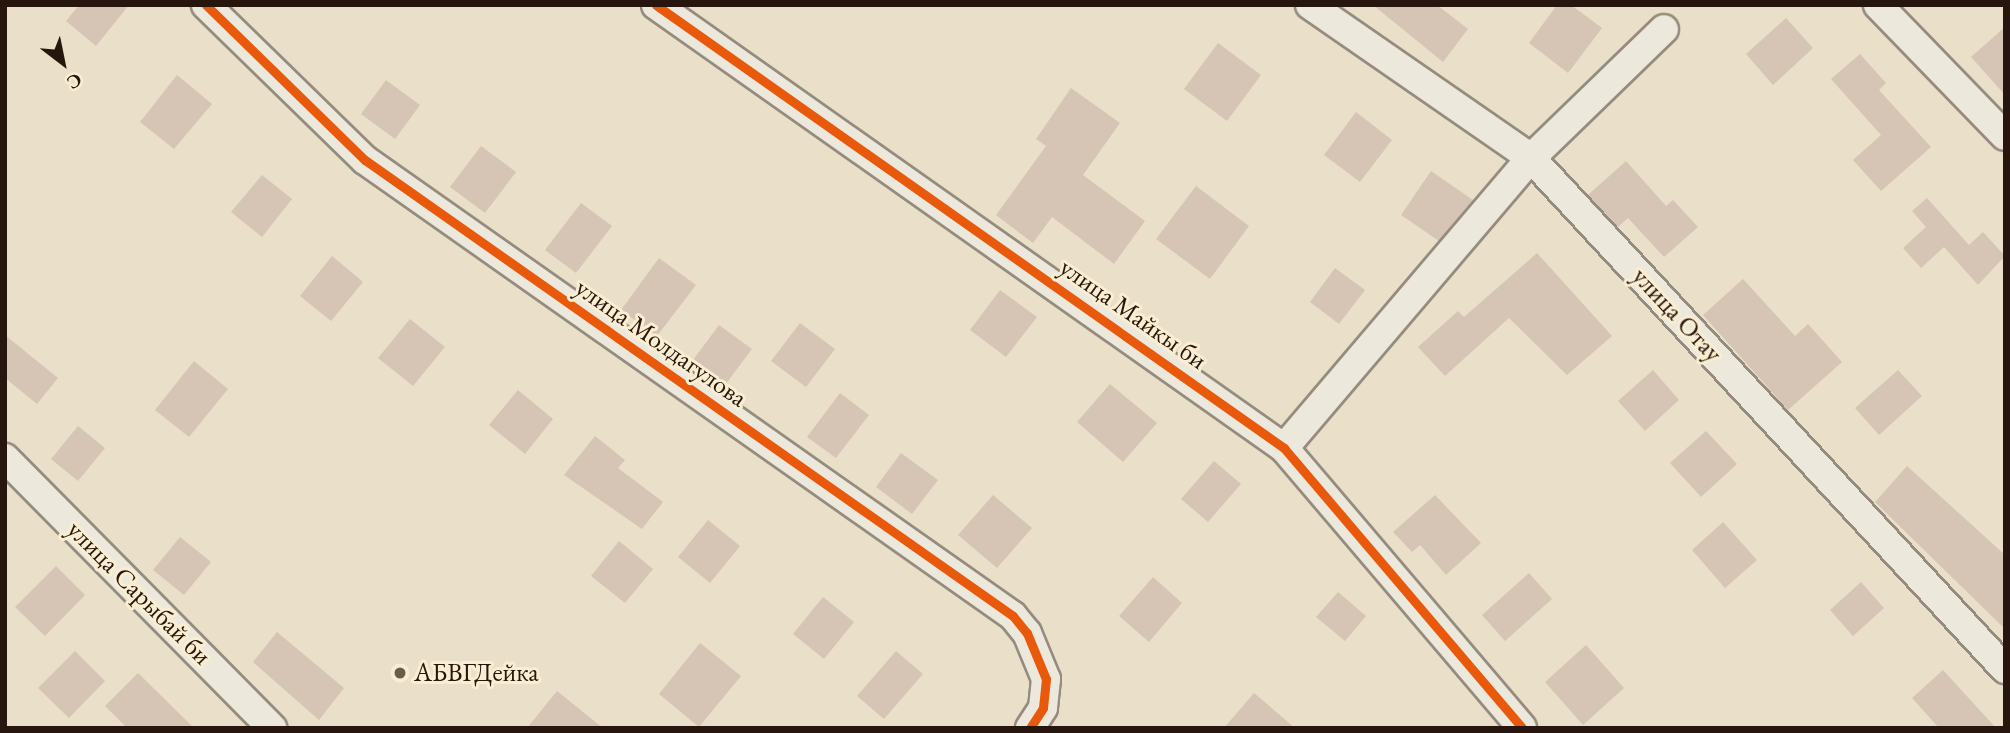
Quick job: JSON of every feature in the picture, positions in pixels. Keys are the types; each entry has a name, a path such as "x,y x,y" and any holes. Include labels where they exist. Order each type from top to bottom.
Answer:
{"street":[{"name":"улица Молдагулова","path":"206,5 365,160 1013,616 1027,633 1046,679 1043,708 1030,728"},
{"name":"улица Майкы би","path":"656,5 1284,448 1522,728"},
{"name":"улица Отау","path":"1310,5 1531,158 2005,669"},
{"path":"1878,5 2005,136"},
{"path":"1284,448 1531,158 1664,29"},
{"name":"улица Сарыбай би","path":"5,458 272,728"}],"building":[{"path":"79,5 129,5 96,46 66,21"},
{"path":"1373,5 1437,5 1468,29 1443,62"},
{"path":"1557,5 1571,5 1602,28 1568,73 1529,43"},
{"path":"1786,18 1813,48 1773,85 1746,54"},
{"path":"2005,27 2005,95 1971,57"},
{"path":"1218,43 1261,75 1227,121 1184,89"},
{"path":"1860,54 1886,83 1879,90 1931,147 1881,191 1853,160 1881,135 1831,79"},
{"path":"177,75 212,104 174,149 140,122"},
{"path":"386,80 420,105 395,139 361,114"},
{"path":"1071,88 1120,123 1083,175 1145,221 1114,264 1052,217 1033,243 996,215 1046,146 1036,139"},
{"path":"1356,112 1392,140 1360,182 1324,155"},
{"path":"481,146 516,172 485,213 450,187"},
{"path":"1626,161 1666,206 1673,200 1698,227 1664,257 1628,218 1618,227 1588,195"},
{"path":"1431,171 1473,200 1439,241 1401,215"},
{"path":"262,175 292,199 262,237 231,212"},
{"path":"1196,186 1249,226 1210,279 1156,239"},
{"path":"1927,198 1969,245 1983,232 2005,256 1978,285 1944,247 1921,268 1903,248 1926,227 1912,211"},
{"path":"581,203 612,226 576,273 545,250"},
{"path":"1537,253 1612,336 1567,375 1509,318 1445,376 1418,347 1458,311 1464,317"},
{"path":"332,256 363,282 331,321 300,296"},
{"path":"659,258 696,285 657,336 621,310"},
{"path":"1335,268 1365,290 1339,324 1310,302"},
{"path":"1743,279 1795,336 1808,324 1842,362 1788,410 1703,315"},
{"path":"1000,290 1037,317 1006,357 970,330"},
{"path":"410,319 445,347 413,386 378,358"},
{"path":"800,323 835,349 806,387 771,361"},
{"path":"719,325 752,349 725,385 693,360"},
{"path":"5,335 58,378 37,404 5,378"},
{"path":"194,361 228,389 189,437 155,410"},
{"path":"1653,370 1679,400 1645,431 1618,401"},
{"path":"1898,370 1922,396 1879,435 1855,408"},
{"path":"1110,384 1157,423 1123,462 1077,422"},
{"path":"518,390 553,419 525,454 489,425"},
{"path":"840,393 869,415 836,458 807,437"},
{"path":"78,426 105,448 78,481 51,459"},
{"path":"1706,431 1737,464 1701,497 1670,463"},
{"path":"595,436 625,460 618,468 663,502 642,529 564,475"},
{"path":"901,453 938,480 912,514 876,487"},
{"path":"1214,461 1241,484 1208,522 1181,499"},
{"path":"1907,466 2005,555 2005,629 1875,502"},
{"path":"993,495 1032,528 997,568 958,535"},
{"path":"1435,495 1481,543 1446,575 1420,545 1412,552 1393,532"},
{"path":"708,520 740,546 710,583 678,557"},
{"path":"1723,522 1757,560 1725,588 1692,550"},
{"path":"180,537 211,562 184,595 153,570"},
{"path":"619,541 653,569 625,603 591,576"},
{"path":"56,566 85,595 45,636 15,607"},
{"path":"1529,573 1552,599 1505,641 1482,615"},
{"path":"1153,577 1182,603 1149,642 1119,616"},
{"path":"1861,582 1884,608 1853,636 1830,610"},
{"path":"1338,592 1366,616 1345,641 1316,617"},
{"path":"823,597 854,622 824,659 793,634"},
{"path":"277,632 344,688 319,720 253,662"},
{"path":"700,643 741,676 699,727 659,694"},
{"path":"1586,645 1624,688 1583,725 1545,682"},
{"path":"75,651 105,681 69,718 38,688"},
{"path":"896,651 923,674 884,719 857,696"},
{"path":"1943,670 1996,728 1939,728 1912,698"},
{"path":"138,673 194,728 127,728 105,706"},
{"path":"557,691 603,728 527,728"},
{"path":"1254,693 1295,728 1224,728"}],"cycle path":[{"path":"206,5 365,160 1013,616 1027,633 1046,679 1043,708 1030,728"},
{"path":"656,5 1284,448 1522,728"}],"place":[{"name":"АБВГДейка","path":"400,673"}]}
